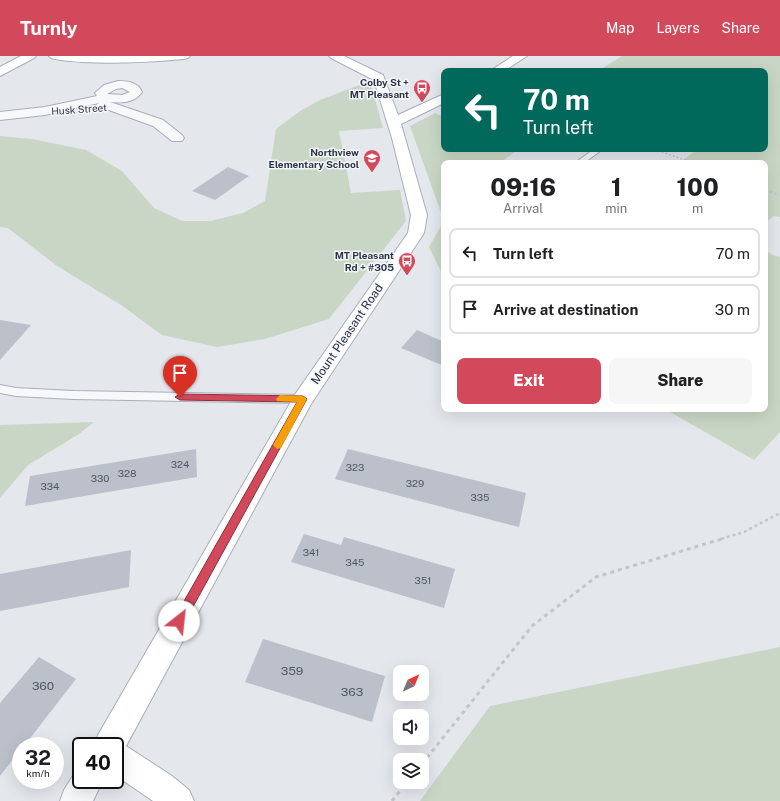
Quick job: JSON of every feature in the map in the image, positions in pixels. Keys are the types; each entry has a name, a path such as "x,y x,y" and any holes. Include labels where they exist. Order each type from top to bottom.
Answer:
{"street":[{"path":"0,72 30,56"},
{"path":"55,56 82,59 123,60 184,56"},
{"name":"Mount Pleasant Road","path":"114,737 303,399 416,233 419,215 394,122 379,78 335,56"},
{"path":"501,68 521,56"},
{"path":"0,116 44,111 104,98"},
{"path":"394,122 441,99"},
{"name":"Husk Street","path":"44,111 108,105 158,124 178,138"},
{"path":"124,763 161,787 178,801"},
{"path":"75,801 82,789"}],"lane":[{"path":"583,160 594,152"},
{"path":"0,389 16,392 73,395 303,399"}],"path":[{"path":"662,152 685,160"},
{"path":"768,191 780,195"},
{"path":"429,755 532,626 596,577 744,532 780,514"},
{"path":"392,801 401,789"}],"green space":[{"path":"622,56 780,56 780,217 774,216 768,221 768,160 683,160 694,152 768,152 768,68 603,68"},
{"path":"370,81 383,128 339,131 351,193 400,190 406,221 329,319 265,339 217,347 162,335 121,305 57,266 8,228 0,227 0,136 32,139 86,150 122,171 154,208 182,221 211,221 243,213 265,201 276,129 300,111 320,100"},
{"path":"435,113 441,116 441,152 514,152 504,160 441,160 441,213 410,126"},
{"path":"441,226 441,272 429,247"},
{"path":"768,252 780,257 780,432 754,460 670,412 768,412"},
{"path":"94,422 79,434 28,465 0,498 0,425"},
{"path":"780,647 780,801 420,801 490,706"}],"building":[{"path":"228,167 249,176 215,200 192,191"},
{"path":"0,320 31,325 0,360"},
{"path":"417,330 441,341 441,365 401,348"},
{"path":"196,449 197,477 25,506 30,476"},
{"path":"348,449 526,493 519,527 335,479"},
{"path":"304,534 341,545 344,537 455,569 444,608 291,562"},
{"path":"131,550 129,587 0,611 0,574"},
{"path":"263,639 385,676 372,722 245,682"},
{"path":"39,657 76,679 31,737 12,737 12,761 0,776 0,703"}],"slow traffic":[{"path":"277,445 303,399 280,399"}],"place":[{"name":"Colby St + MT Pleasant","path":"422,103"},
{"name":"Northview Elementary School","path":"372,173"},
{"name":"MT Pleasant Rd + #305","path":"407,276"}],"route":[{"path":"179,621 303,399 180,397"}]}
